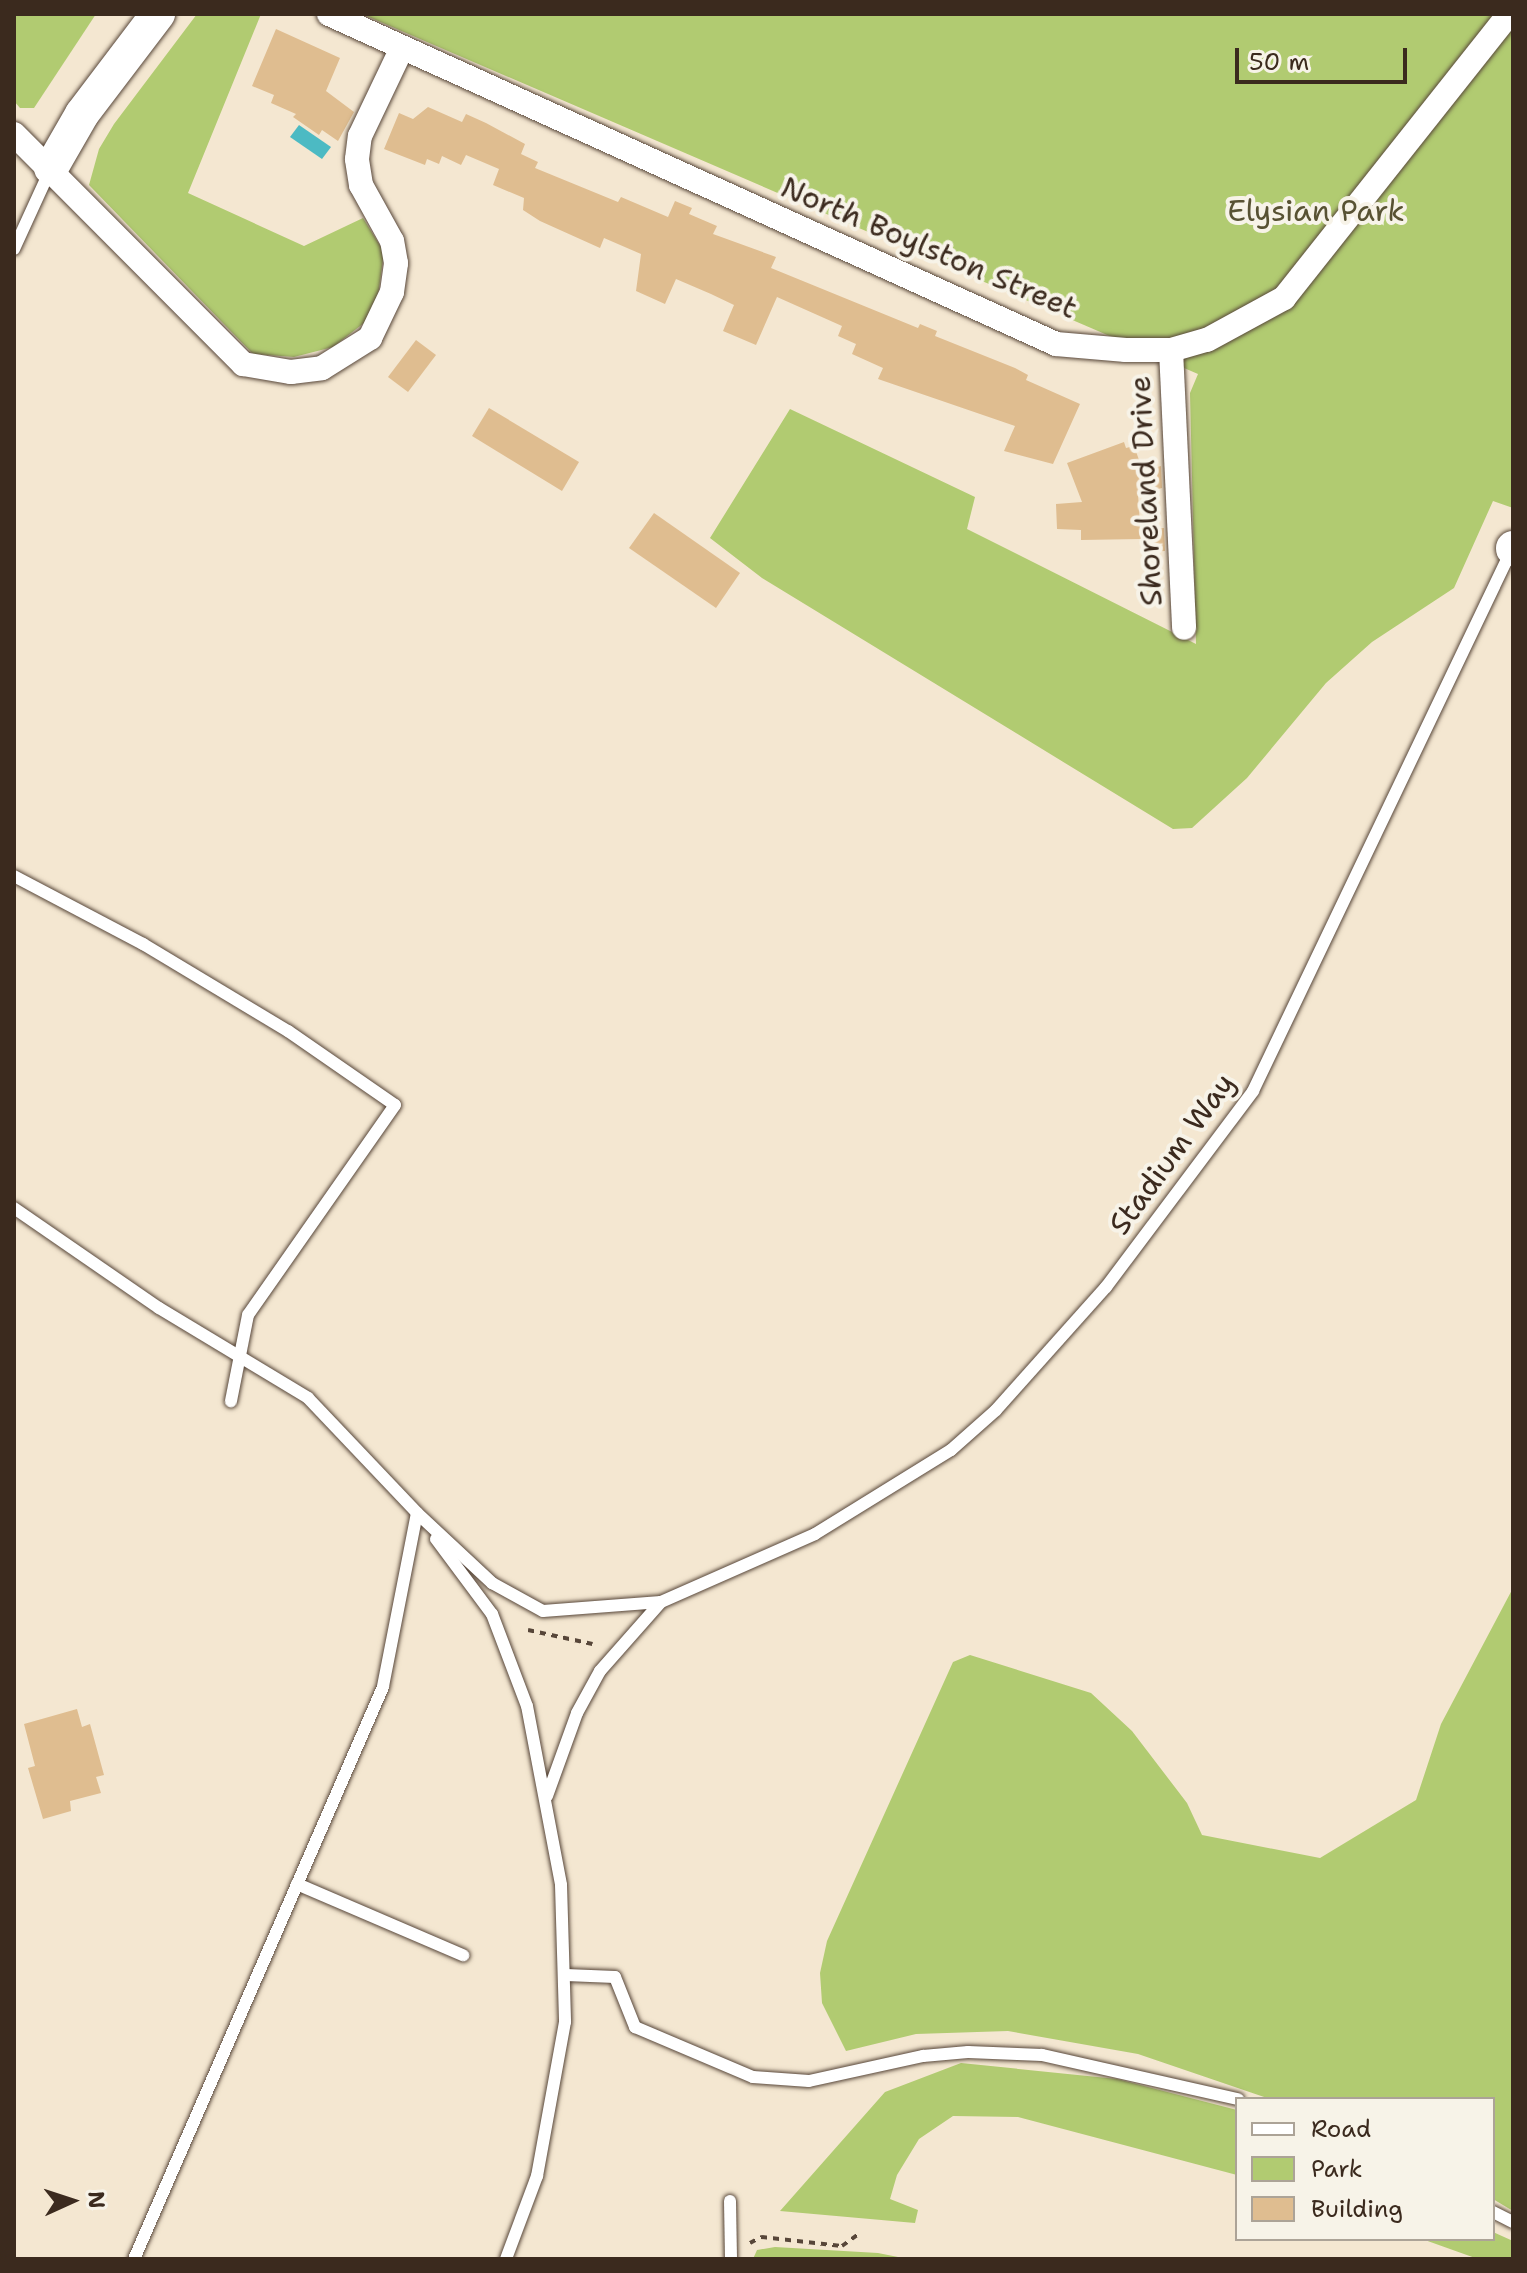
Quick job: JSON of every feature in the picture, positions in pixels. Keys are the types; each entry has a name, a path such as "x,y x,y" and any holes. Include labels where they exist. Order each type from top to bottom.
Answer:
{"street":[{"path":"51,168 82,114 158,14"},
{"name":"North Boylston Street","path":"329,14 401,50 1056,344 1171,350 1249,321 1284,298 1509,14"},
{"path":"14,134 51,168 221,347 243,364 291,372 322,368 370,338 392,292 396,263 392,241 361,185 357,159 360,136 401,50"},
{"name":"Shoreland Drive","path":"1171,350 1184,628"}],"lane":[{"path":"14,249 51,168"},
{"name":"Stadium Way","path":"417,1513 492,1583 543,1611 661,1602 815,1534 951,1450 996,1410 1106,1287 1253,1091 1513,548"},
{"path":"14,876 220,990 395,1105 248,1315 231,1401"},
{"path":"14,1208 159,1308 308,1398 417,1513 492,1614 527,1706 547,1797 561,1885 566,1975 565,2022 537,2176 506,2259"},
{"path":"134,2259 383,1687 417,1513"},
{"name":"Stadium Way","path":"547,1797 577,1713 600,1671 661,1602"},
{"path":"297,1884 463,1955"},
{"path":"566,1975 615,1977 635,2027 753,2077 809,2081 923,2056 968,2052 1042,2055 1235,2098"},
{"path":"730,2201 731,2259"},
{"path":"1495,2213 1513,2222"}],"path":[{"path":"528,1630 592,1644"},
{"path":"750,2243 761,2237 842,2246 857,2235"}],"green space":[{"path":"14,14 96,14 34,108 20,108 14,101"},
{"path":"197,14 261,14 188,193 304,246 363,218 384,252 378,296 364,323 333,347 294,357 253,354 89,185 99,149 114,124"},
{"name":"Elysian Park","path":"362,14 1513,14 1513,508 1493,501 1454,588 1372,642 1326,683 1247,778 1192,828 1173,829 762,578 710,538 790,409 975,497 967,529 1196,644 1190,393 1198,374"},
{"path":"1513,1588 1513,2211 1495,2200 1495,2097 1264,2097 1138,2054 1008,2031 916,2034 846,2051 822,2003 820,1973 827,1941 953,1662 970,1655 1091,1693 1132,1731 1187,1803 1202,1835 1320,1858 1416,1800 1441,1724"},
{"path":"961,2063 1117,2079 1235,2109 1235,2174 1018,2117 953,2116 919,2139 897,2175 890,2199 918,2210 915,2223 780,2211 885,2092"},
{"path":"1495,2233 1513,2241 1513,2259 1478,2259 1428,2241 1495,2241"},
{"path":"775,2247 878,2253 908,2259 753,2259 757,2250"}],"water":[{"path":"299,125 331,147 322,159 290,137"}],"building":[{"path":"276,29 340,58 326,91 354,112 338,141 322,130 319,135 293,117 296,114 271,103 274,95 252,86"},
{"path":"428,107 462,122 466,114 486,123 525,144 521,154 538,162 535,168 618,202 621,197 668,217 675,201 692,208 689,214 717,226 713,234 776,257 771,268 918,328 920,324 937,331 935,336 1015,368 1028,375 1026,380 1080,404 1053,464 1004,451 1015,426 878,379 883,368 852,354 856,344 838,336 842,326 777,297 756,345 723,331 734,305 711,294 676,279 665,304 636,291 641,254 604,238 600,248 540,221 523,210 524,198 493,185 499,169 466,155 461,165 442,156 439,164 427,159 425,165 384,149 399,113 413,119"},
{"path":"416,340 436,355 408,392 388,377"},
{"path":"489,408 579,462 562,491 472,436"},
{"path":"1124,442 1126,448 1134,446 1143,471 1161,466 1162,488 1138,494 1141,539 1081,540 1081,530 1057,529 1056,504 1082,502 1067,463"},
{"path":"654,513 740,573 716,608 629,548"},
{"path":"1164,528 1165,551 1142,552 1142,529"},
{"path":"77,1709 82,1727 90,1724 104,1775 96,1777 101,1793 70,1801 71,1811 43,1819 28,1768 35,1766 24,1724"}]}
